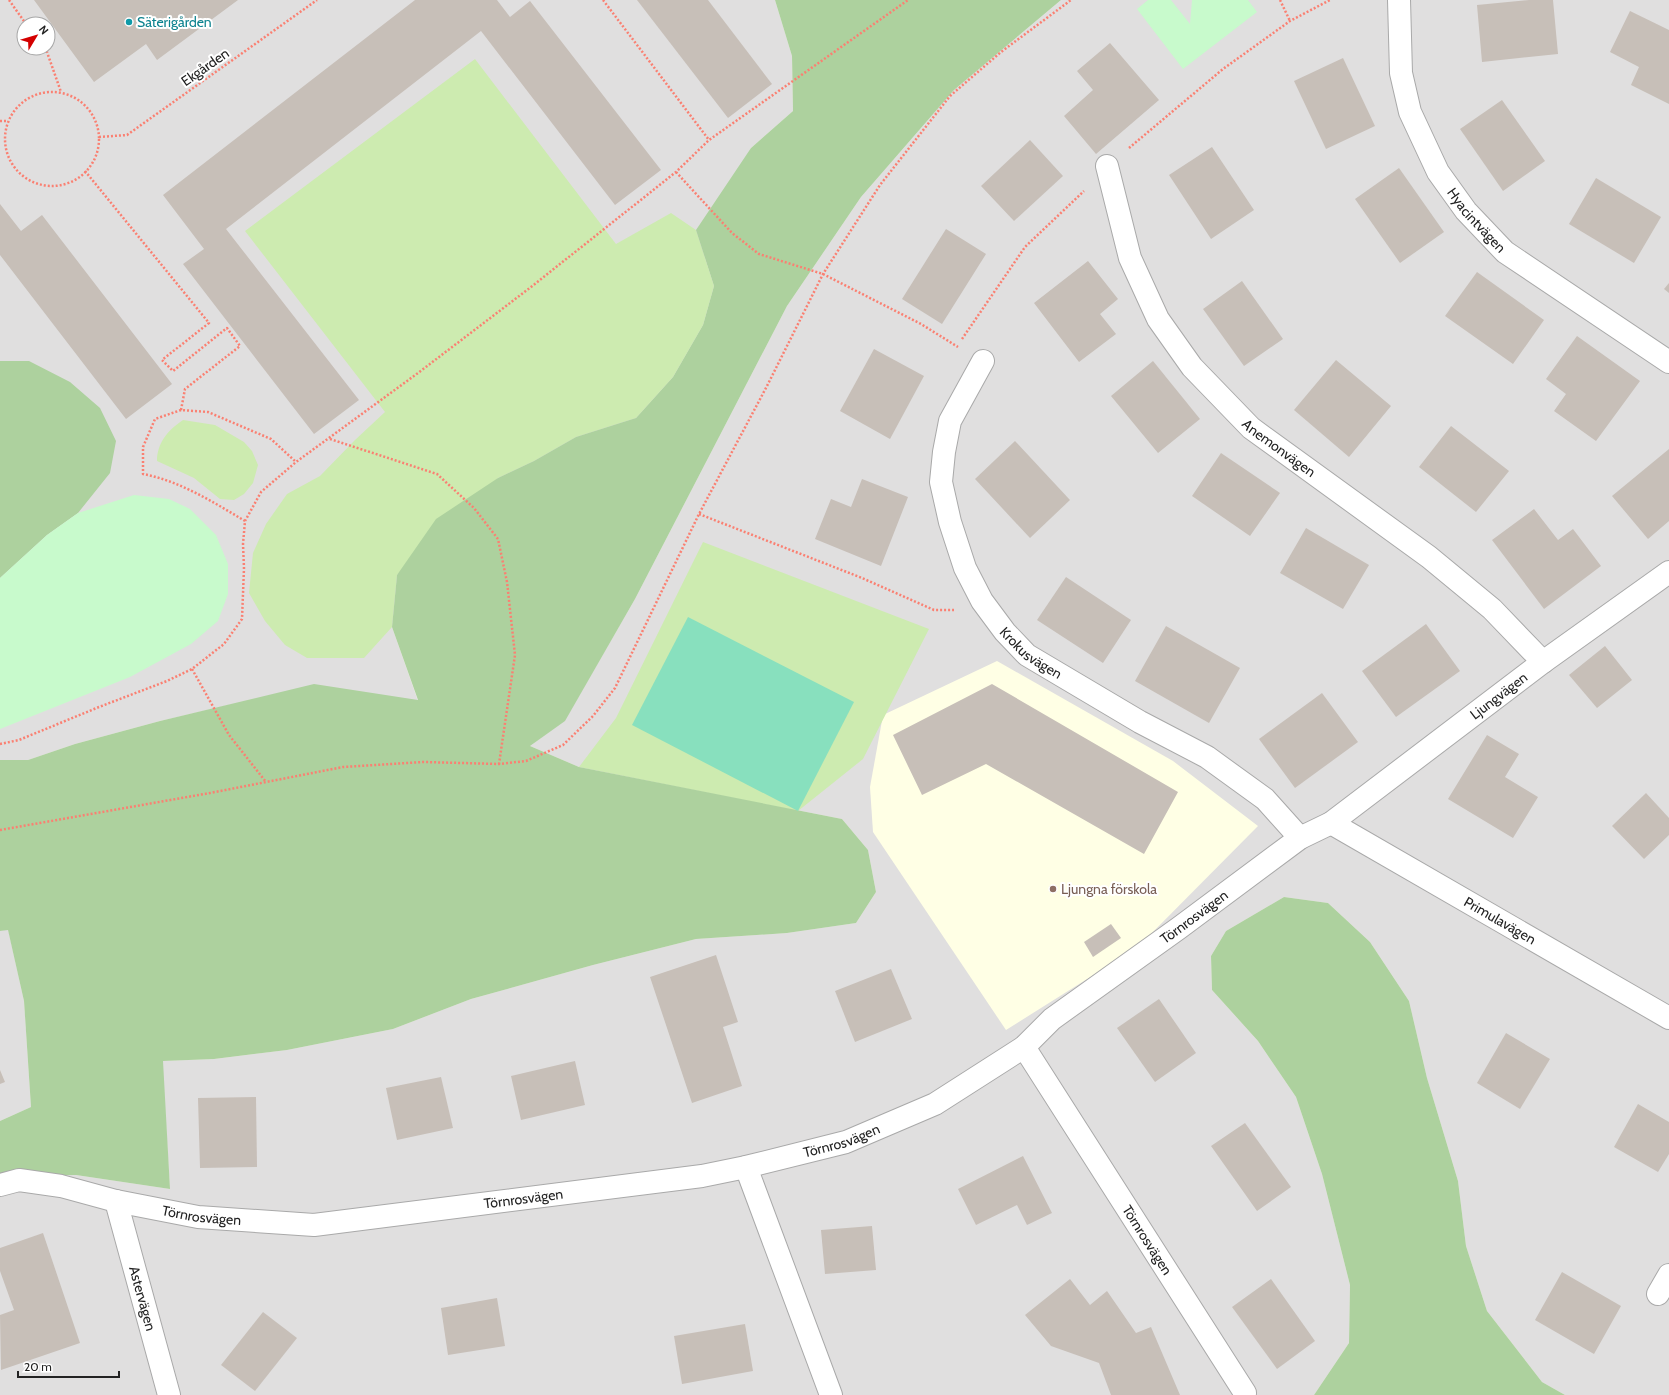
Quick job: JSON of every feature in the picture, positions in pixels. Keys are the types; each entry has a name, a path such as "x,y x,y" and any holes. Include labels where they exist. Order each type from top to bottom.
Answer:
{"street":[{"name":"Hyacintvägen","path":"1399,0 1401,74 1410,112 1438,172 1466,211 1505,252 1669,362"},
{"name":"Anemonvägen","path":"1107,166 1130,258 1158,319 1192,367 1251,428 1428,557 1492,609 1543,662"},
{"name":"Krokusvägen","path":"983,361 950,421 944,452 941,482 950,522 965,568 982,601 1005,632 1027,655 1140,722 1207,757 1265,799 1300,838"},
{"name":"Ljungvägen","path":"1331,823 1543,662 1669,572"},
{"name":"Törnrosvägen","path":"0,1185 19,1180 61,1186 116,1201 198,1216 314,1225 702,1176 746,1167 846,1142 935,1104 1024,1046 1052,1019 1179,928 1300,838 1331,823"},
{"name":"Primulavägen","path":"1331,823 1669,1018"},
{"name":"Törnrosvägen","path":"1024,1046 1245,1393"},
{"path":"746,1167 831,1395"},
{"name":"Astervägen","path":"116,1201 169,1395"},
{"path":"1658,1294 1669,1275"}],"path":[{"path":"8,0 20,16"},
{"name":"Ekgården","path":"99,137 127,135 317,0"},
{"path":"603,0 709,140"},
{"path":"0,744 19,740 167,681 192,669 224,644 242,619 244,568 243,544 245,521 261,492 296,462 531,287 676,172 709,140 908,0"},
{"path":"0,830 344,767 424,762 500,764 526,760 564,745 594,716 615,688 699,514 823,274 880,185 950,96 1001,52 1071,0"},
{"path":"1280,0 1290,21"},
{"path":"48,56 61,92"},
{"path":"46,92 61,92 76,98 88,108 95,122 99,137 97,152 90,166 79,177 65,184 50,186 35,182 21,174 11,163 5,148 5,132 8,121 18,105 31,96 46,92"},
{"path":"0,121 8,121"},
{"path":"85,171 209,323 162,360 173,371 226,328 240,346 185,389 181,410"},
{"path":"676,172 732,233 759,254 823,274 921,324 983,361"},
{"path":"245,521 202,496 158,477 143,474 143,447 155,419 181,410 208,412 271,439 296,462"},
{"path":"329,438 437,474 474,508 498,539 507,582 514,656 500,764"},
{"path":"699,514 862,578 934,610 966,610 982,601"},
{"path":"192,669 229,735 266,782"}],"shaded area":[{"path":"0,0 775,0 792,56 793,111 751,148 636,418 436,519 397,575 392,627 418,701 371,694 233,704 160,721 75,744 28,760 0,760"},
{"path":"1061,0 1669,0 1669,1395 1565,1395 1542,1382 1487,1311 1466,1246 1458,1181 1427,1078 1409,1001 1370,942 1328,903 1284,897 1226,931 1211,956 1212,990 1258,1041 1296,1097 1322,1174 1350,1285 1349,1343 1314,1395 0,1395 0,1176 76,1175 170,1189 162,1061 214,1059 287,1050 393,1029 471,999 593,965 696,939 787,933 856,923 876,892 868,850 842,819 579,767 530,746 565,720 635,599 787,306 861,197 954,90"},
{"name":"Ljungna förskola","path":"997,661 1173,761 1258,826 1138,947 1006,1030 873,832 870,787 883,715"},
{"path":"8,929 24,1001 31,1107 0,1121 0,931"}],"green space":[{"path":"775,0 1061,0 954,90 861,197 787,306 635,599 565,721 530,746 579,767 842,819 868,850 876,892 856,923 787,933 696,939 593,965 471,999 393,1029 287,1050 214,1059 163,1061 170,1189 76,1175 0,1176 0,1121 31,1107 24,1001 8,930 0,931 0,760 28,760 75,744 160,721 314,684 418,700 392,627 397,575 436,519 498,478 534,461 576,437 636,418 673,377 703,325 714,286 696,230 751,148 793,111 792,56"},
{"path":"1148,0 1171,0 1190,24 1192,0 1248,0 1257,12 1183,69 1137,9"},
{"path":"475,59 616,244 671,213 696,230 714,286 703,325 673,377 636,418 576,437 534,461 498,478 397,575 392,627 364,658 307,658 285,645 265,621 249,593 253,553 266,524 287,494 320,476 385,412 245,231"},
{"path":"0,361 29,361 70,382 100,408 116,441 110,473 78,513 47,535 0,578"},
{"path":"183,420 215,425 244,442 252,451 258,465 253,483 244,494 234,500 220,499 194,478 157,461 159,448 164,438"},
{"path":"134,495 169,499 190,509 216,535 228,564 228,594 218,621 191,644 130,677 0,729 0,578 47,535 78,513"},
{"path":"703,542 929,629 863,759 798,811 579,767 616,718"},
{"path":"688,617 854,702 798,811 632,725"},
{"path":"1284,897 1328,903 1370,942 1409,1001 1427,1078 1458,1181 1466,1246 1487,1311 1542,1382 1565,1395 1314,1395 1349,1343 1350,1285 1322,1174 1296,1097 1258,1041 1212,990 1211,956 1226,931"}],"building":[{"name":"Säterigården","path":"34,0 238,0 157,60 146,44 94,82 56,30 56,16 46,16"},
{"path":"415,0 497,0 510,17 530,1 661,170 615,205 481,31 226,229 359,400 314,434 183,264 204,249 163,195"},
{"path":"637,0 708,0 772,84 728,118"},
{"path":"1529,0 1553,0 1558,54 1482,62 1477,5"},
{"path":"1630,11 1669,30 1669,104 1631,85 1639,67 1610,52"},
{"path":"1110,43 1159,100 1096,154 1064,116 1093,90 1077,71"},
{"path":"1343,58 1375,126 1326,149 1294,81"},
{"path":"1502,100 1545,161 1503,191 1460,129"},
{"path":"1030,140 1063,176 1014,221 981,186"},
{"path":"1212,147 1254,210 1211,239 1169,175"},
{"path":"1399,168 1444,232 1400,263 1355,199"},
{"path":"1596,178 1661,217 1634,263 1569,224"},
{"path":"0,204 21,231 42,215 172,384 126,419 0,255"},
{"path":"946,229 986,254 942,324 902,299"},
{"path":"1088,261 1118,299 1100,314 1116,334 1079,362 1034,303"},
{"path":"1477,272 1544,320 1513,364 1445,316"},
{"path":"1242,281 1283,339 1244,366 1203,309"},
{"path":"1669,283 1669,293 1664,289"},
{"path":"1577,336 1640,381 1596,441 1554,411 1566,394 1546,379"},
{"path":"874,349 924,376 890,439 840,411"},
{"path":"1336,360 1391,406 1349,457 1294,410"},
{"path":"1153,361 1200,419 1158,453 1111,396"},
{"path":"1451,426 1509,471 1476,512 1419,467"},
{"path":"1015,441 1070,500 1030,538 975,479"},
{"path":"1669,449 1669,521 1648,539 1612,496"},
{"path":"1221,453 1280,493 1250,536 1192,496"},
{"path":"862,479 908,497 881,566 815,539 831,499 851,507"},
{"path":"1534,509 1558,540 1573,529 1601,566 1544,609 1492,540"},
{"path":"1306,528 1369,565 1343,609 1280,573"},
{"path":"1066,577 1131,620 1103,663 1037,620"},
{"path":"1426,624 1460,671 1396,717 1362,671"},
{"path":"1166,626 1240,668 1209,723 1135,681"},
{"path":"1605,646 1632,680 1597,708 1569,675"},
{"path":"992,684 1178,792 1144,854 986,764 922,795 893,735"},
{"path":"1322,693 1358,742 1295,788 1259,739"},
{"path":"1487,735 1519,754 1505,777 1538,797 1513,838 1448,799"},
{"path":"1646,793 1669,818 1669,835 1644,859 1612,826"},
{"path":"1111,924 1121,938 1093,957 1084,942"},
{"path":"716,955 738,1022 723,1027 742,1086 692,1103 650,977"},
{"path":"891,969 912,1019 855,1042 835,991"},
{"path":"1159,999 1196,1053 1155,1082 1117,1028"},
{"path":"1506,1033 1550,1059 1520,1109 1477,1083"},
{"path":"575,1061 585,1105 521,1120 511,1076"},
{"path":"0,1070 5,1082 0,1084"},
{"path":"441,1077 453,1128 397,1140 386,1088"},
{"path":"256,1097 257,1167 200,1168 198,1098"},
{"path":"1638,1104 1669,1122 1669,1154 1658,1172 1614,1147"},
{"path":"1245,1123 1291,1187 1257,1211 1211,1146"},
{"path":"1023,1156 1052,1213 1027,1225 1017,1205 976,1225 958,1189"},
{"path":"872,1226 876,1270 825,1274 821,1230"},
{"path":"43,1233 80,1343 1,1370 0,1315 14,1310 0,1271 0,1248"},
{"path":"1562,1272 1621,1306 1594,1354 1535,1320"},
{"path":"1070,1279 1090,1305 1107,1291 1136,1333 1151,1327 1180,1395 1111,1395 1099,1363 1051,1346 1025,1315"},
{"path":"1271,1279 1315,1341 1277,1369 1232,1307"},
{"path":"497,1298 505,1346 448,1355 441,1308"},
{"path":"263,1312 297,1338 255,1391 221,1365"},
{"path":"745,1324 753,1371 682,1384 674,1336"}],"place":[{"name":"Säterigården","path":"129,22"},
{"name":"Ljungna förskola","path":"1053,889"}]}
